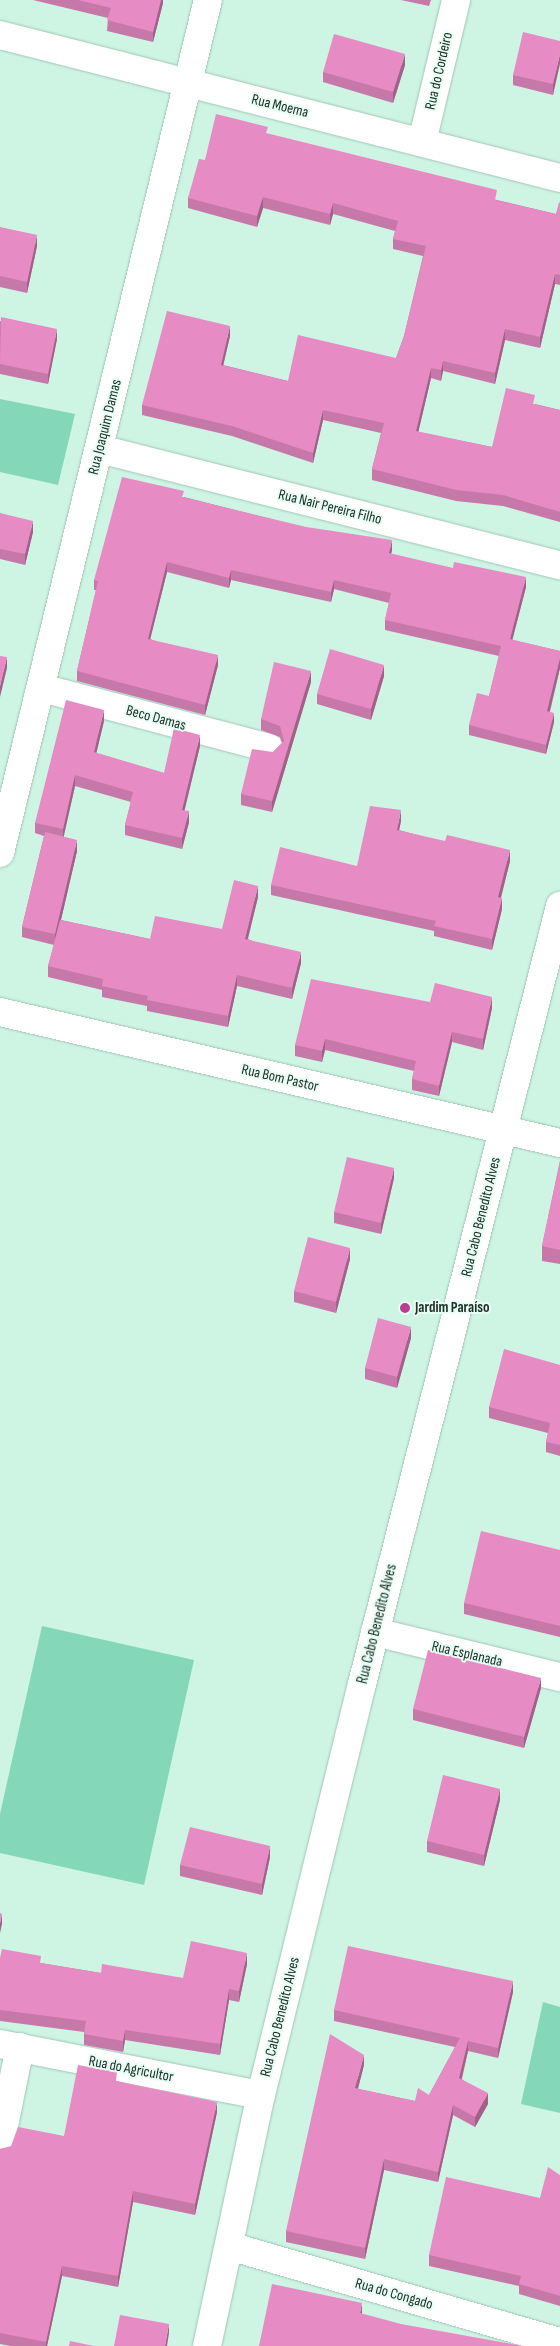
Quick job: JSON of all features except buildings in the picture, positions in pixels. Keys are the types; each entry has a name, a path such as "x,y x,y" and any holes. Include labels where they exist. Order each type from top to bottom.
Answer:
{"street":[{"name":"Rua Joaquim Damas","path":"0,852 42,688 208,0"},
{"name":"Rua do Cordeiro","path":"422,142 456,0"},
{"name":"Rua Moema","path":"0,35 560,178"},
{"name":"Rua Nair Pereira Filho","path":"100,448 560,565"},
{"name":"Beco Damas","path":"42,688 269,748"},
{"name":"Rua Cabo Benedito Alves","path":"207,2346 261,2095 375,1632 560,906"},
{"name":"Rua Bom Pastor","path":"0,1012 560,1143"},
{"name":"Rua Esplanada","path":"375,1632 560,1676"},
{"name":"Rua do Agricultor","path":"10,2046 261,2095"},
{"path":"0,2146 10,2046"},
{"name":"Rua do Congado","path":"229,2246 560,2342"}],"green space":[{"path":"0,399 75,414 58,485 0,472"},
{"path":"42,1626 194,1660 144,1885 0,1853 0,1814"},
{"path":"543,2002 560,2007 560,2113 521,2104"}],"place":[{"name":"Jardim Paraíso","path":"405,1308"}]}
